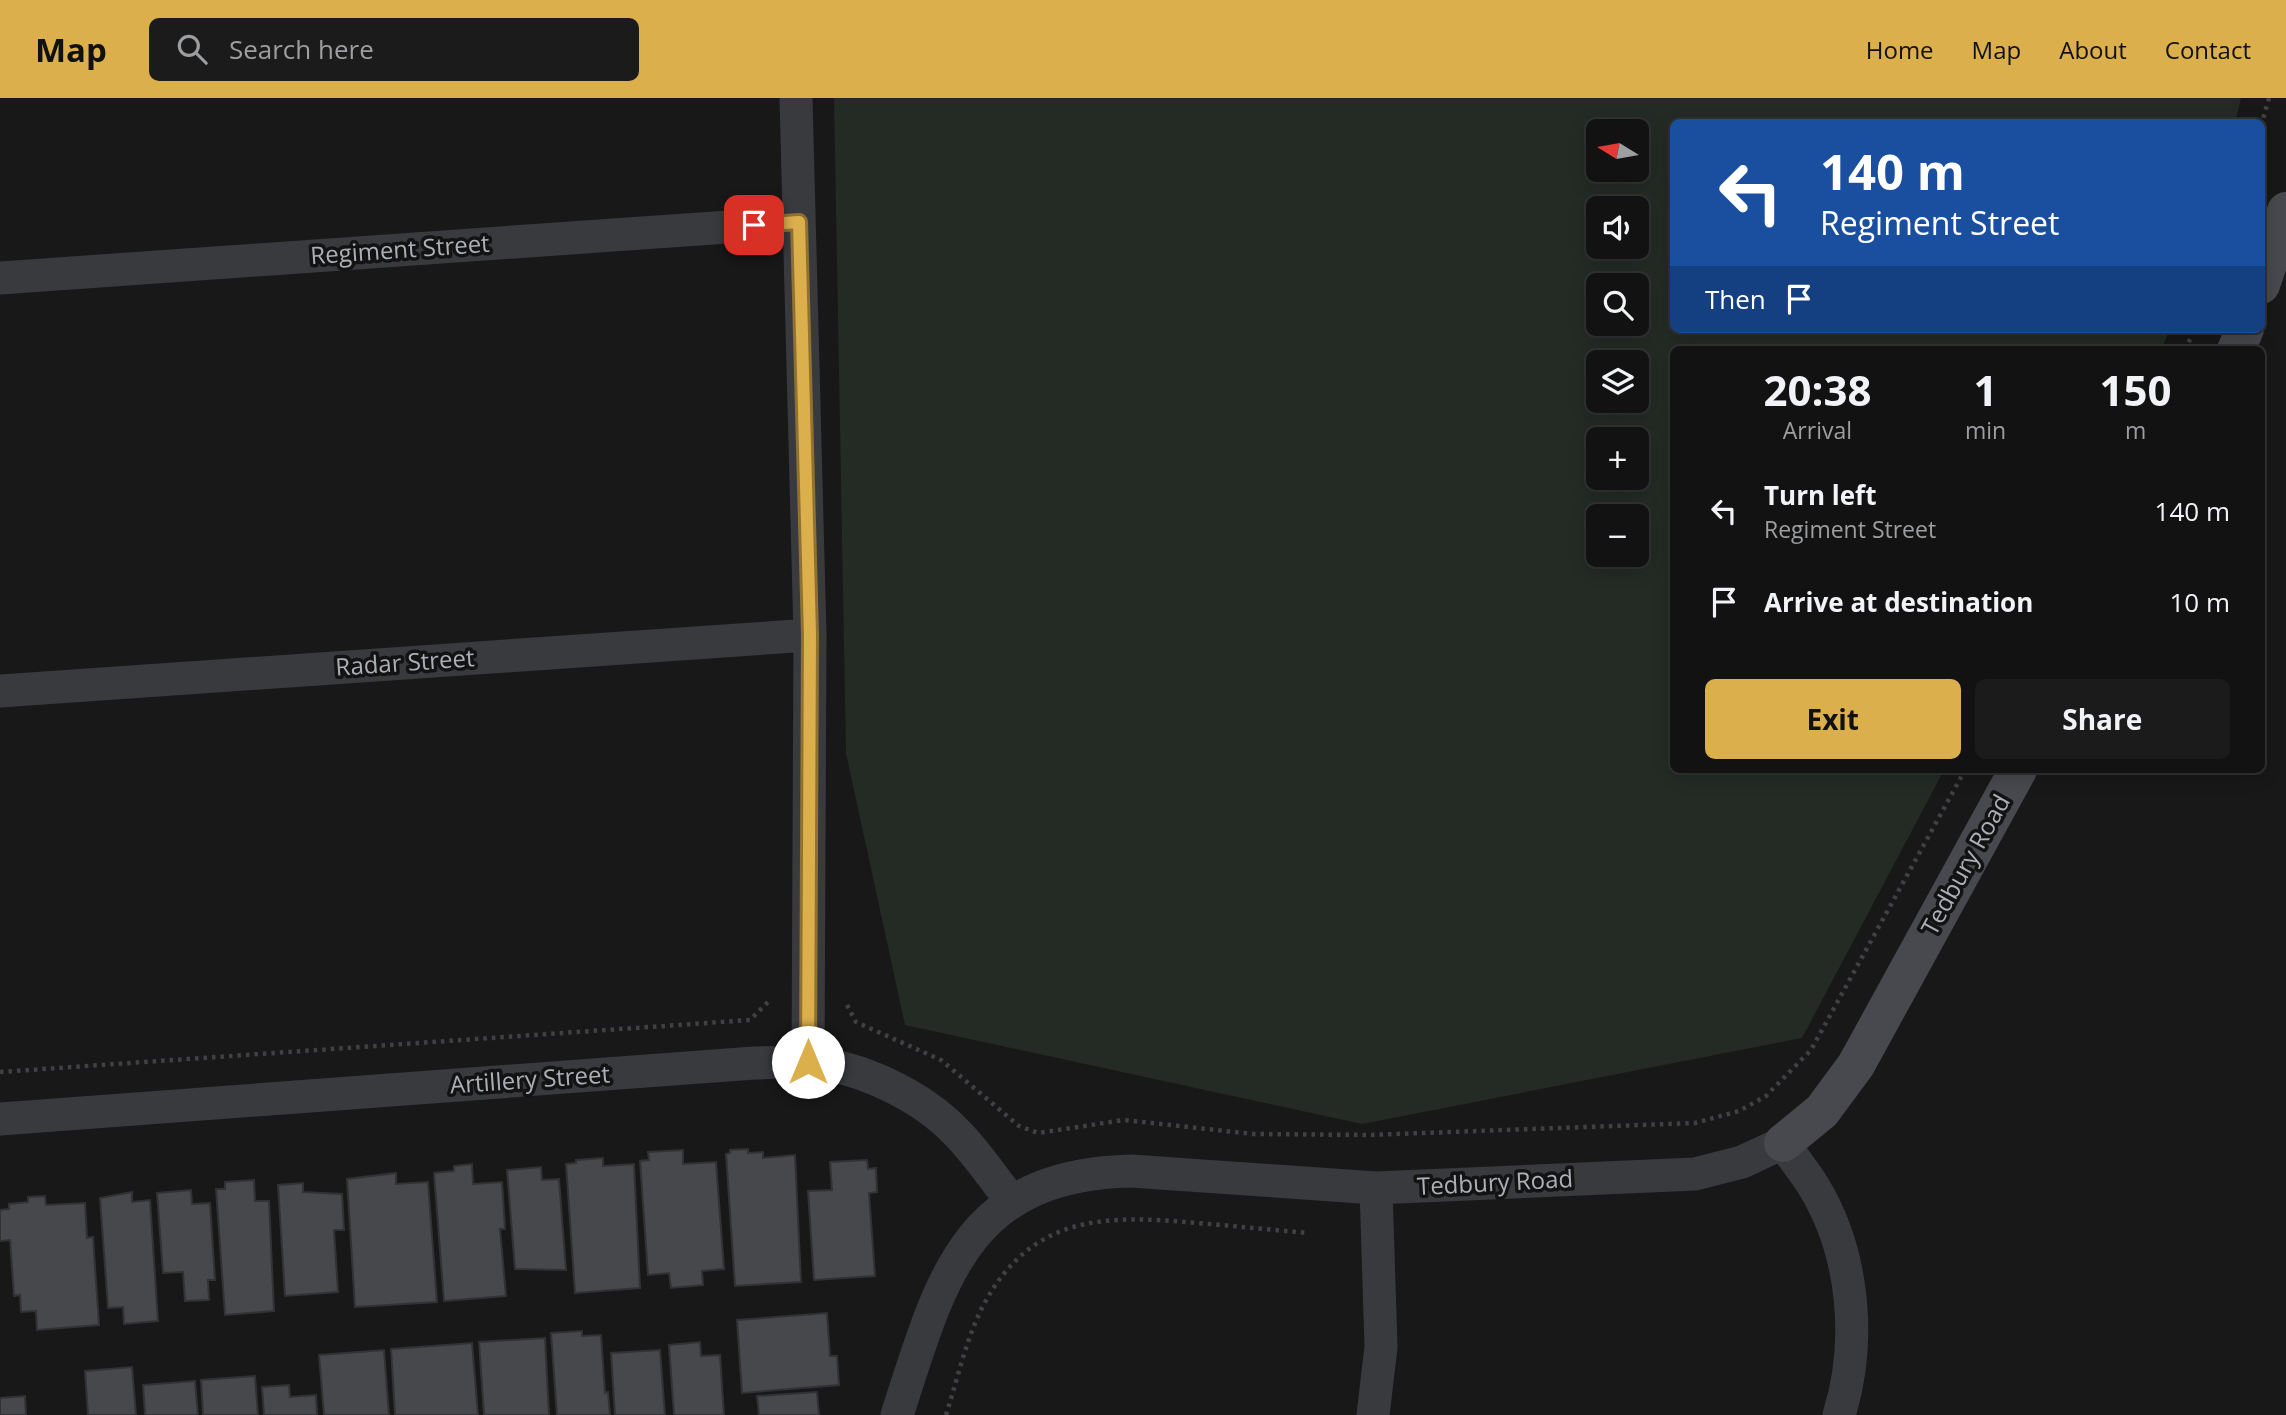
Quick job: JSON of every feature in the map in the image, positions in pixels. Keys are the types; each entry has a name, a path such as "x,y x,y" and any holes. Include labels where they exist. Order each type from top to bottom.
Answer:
{"street":[{"path":"796,98 810,635 808,1062"},
{"path":"2265,273 2286,211"},
{"name":"Regiment Street","path":"0,278 799,222"},
{"name":"Radar Street","path":"0,691 810,635"},
{"name":"Tedbury Road","path":"897,1415 933,1305 951,1267 991,1216 1011,1200 1042,1186 1098,1171 1376,1188 1695,1174 1742,1162 1783,1143 1822,1111 1856,1065 2016,773"},
{"name":"Artillery Street","path":"0,1119 754,1063 808,1062 850,1070 886,1085 921,1106 955,1131 1011,1200"},
{"path":"1783,1143 1814,1188 1828,1217 1848,1280 1850,1348 1839,1415"},
{"path":"1373,1415 1381,1347 1376,1188"}],"path":[{"path":"2263,119 2269,98"},
{"path":"846,998 856,1022 942,1060 1019,1126 1038,1133 1124,1120 1253,1134 1370,1135 1695,1124 1740,1111 1766,1096 1811,1050 1963,773"},
{"path":"0,1072 750,1020 769,1003 772,993"},
{"path":"946,1415 975,1324 985,1303 1016,1261 1062,1230 1089,1222 1141,1218 1310,1233"}],"shaded area":[{"path":"834,98 2241,98 2236,119 1670,119 1670,333 2168,333 2163,346 1670,346 1670,773 1942,773 1802,1038 1362,1124 905,1025 846,753"}],"building":[{"path":"748,1149 748,1153 763,1152 763,1158 795,1155 801,1282 735,1286 726,1154 730,1153 730,1150"},
{"path":"683,1150 683,1164 716,1162 724,1269 702,1271 703,1285 671,1288 669,1273 648,1275 640,1161 649,1160 648,1152"},
{"path":"603,1158 603,1166 634,1164 640,1288 575,1293 566,1164 576,1163 576,1160"},
{"path":"867,1160 868,1169 876,1168 877,1192 869,1193 875,1276 814,1280 808,1191 832,1190 830,1162"},
{"path":"472,1164 473,1184 502,1182 505,1229 500,1229 506,1296 444,1301 434,1173 454,1171 454,1166"},
{"path":"541,1167 542,1180 559,1179 566,1270 515,1269 507,1170"},
{"path":"396,1173 396,1184 428,1182 437,1302 355,1307 347,1179"},
{"path":"254,1180 255,1201 269,1201 274,1311 225,1315 216,1189 225,1189 225,1182"},
{"path":"303,1183 303,1192 342,1194 344,1230 334,1230 338,1292 285,1296 278,1185"},
{"path":"191,1190 192,1204 210,1203 215,1280 208,1280 209,1300 185,1301 183,1272 163,1273 157,1193"},
{"path":"132,1192 132,1202 150,1200 158,1321 124,1324 123,1307 108,1308 100,1198"},
{"path":"45,1196 46,1205 85,1203 87,1238 93,1237 99,1325 37,1330 36,1311 21,1312 20,1295 14,1296 10,1240 0,1241 0,1210 9,1209 9,1204 28,1202 28,1197"},
{"path":"827,1313 830,1356 837,1356 839,1385 742,1393 737,1320"},
{"path":"582,1331 582,1336 601,1335 605,1393 608,1392 610,1415 557,1415 551,1333"},
{"path":"545,1338 549,1415 484,1415 479,1342"},
{"path":"700,1342 701,1356 720,1355 724,1415 674,1415 669,1345"},
{"path":"472,1343 478,1415 395,1415 391,1349"},
{"path":"384,1350 389,1415 324,1415 319,1355"},
{"path":"660,1350 665,1415 615,1415 611,1353"},
{"path":"132,1367 136,1415 88,1415 85,1371"},
{"path":"255,1376 258,1415 203,1415 201,1380"},
{"path":"195,1381 198,1415 145,1415 143,1385"},
{"path":"289,1385 290,1397 316,1395 317,1415 264,1415 262,1387"},
{"path":"817,1392 819,1415 759,1415 757,1396"},
{"path":"25,1396 26,1415 0,1415 0,1398"}],"route":[{"path":"754,225 799,222 810,635 808,1062"}]}
